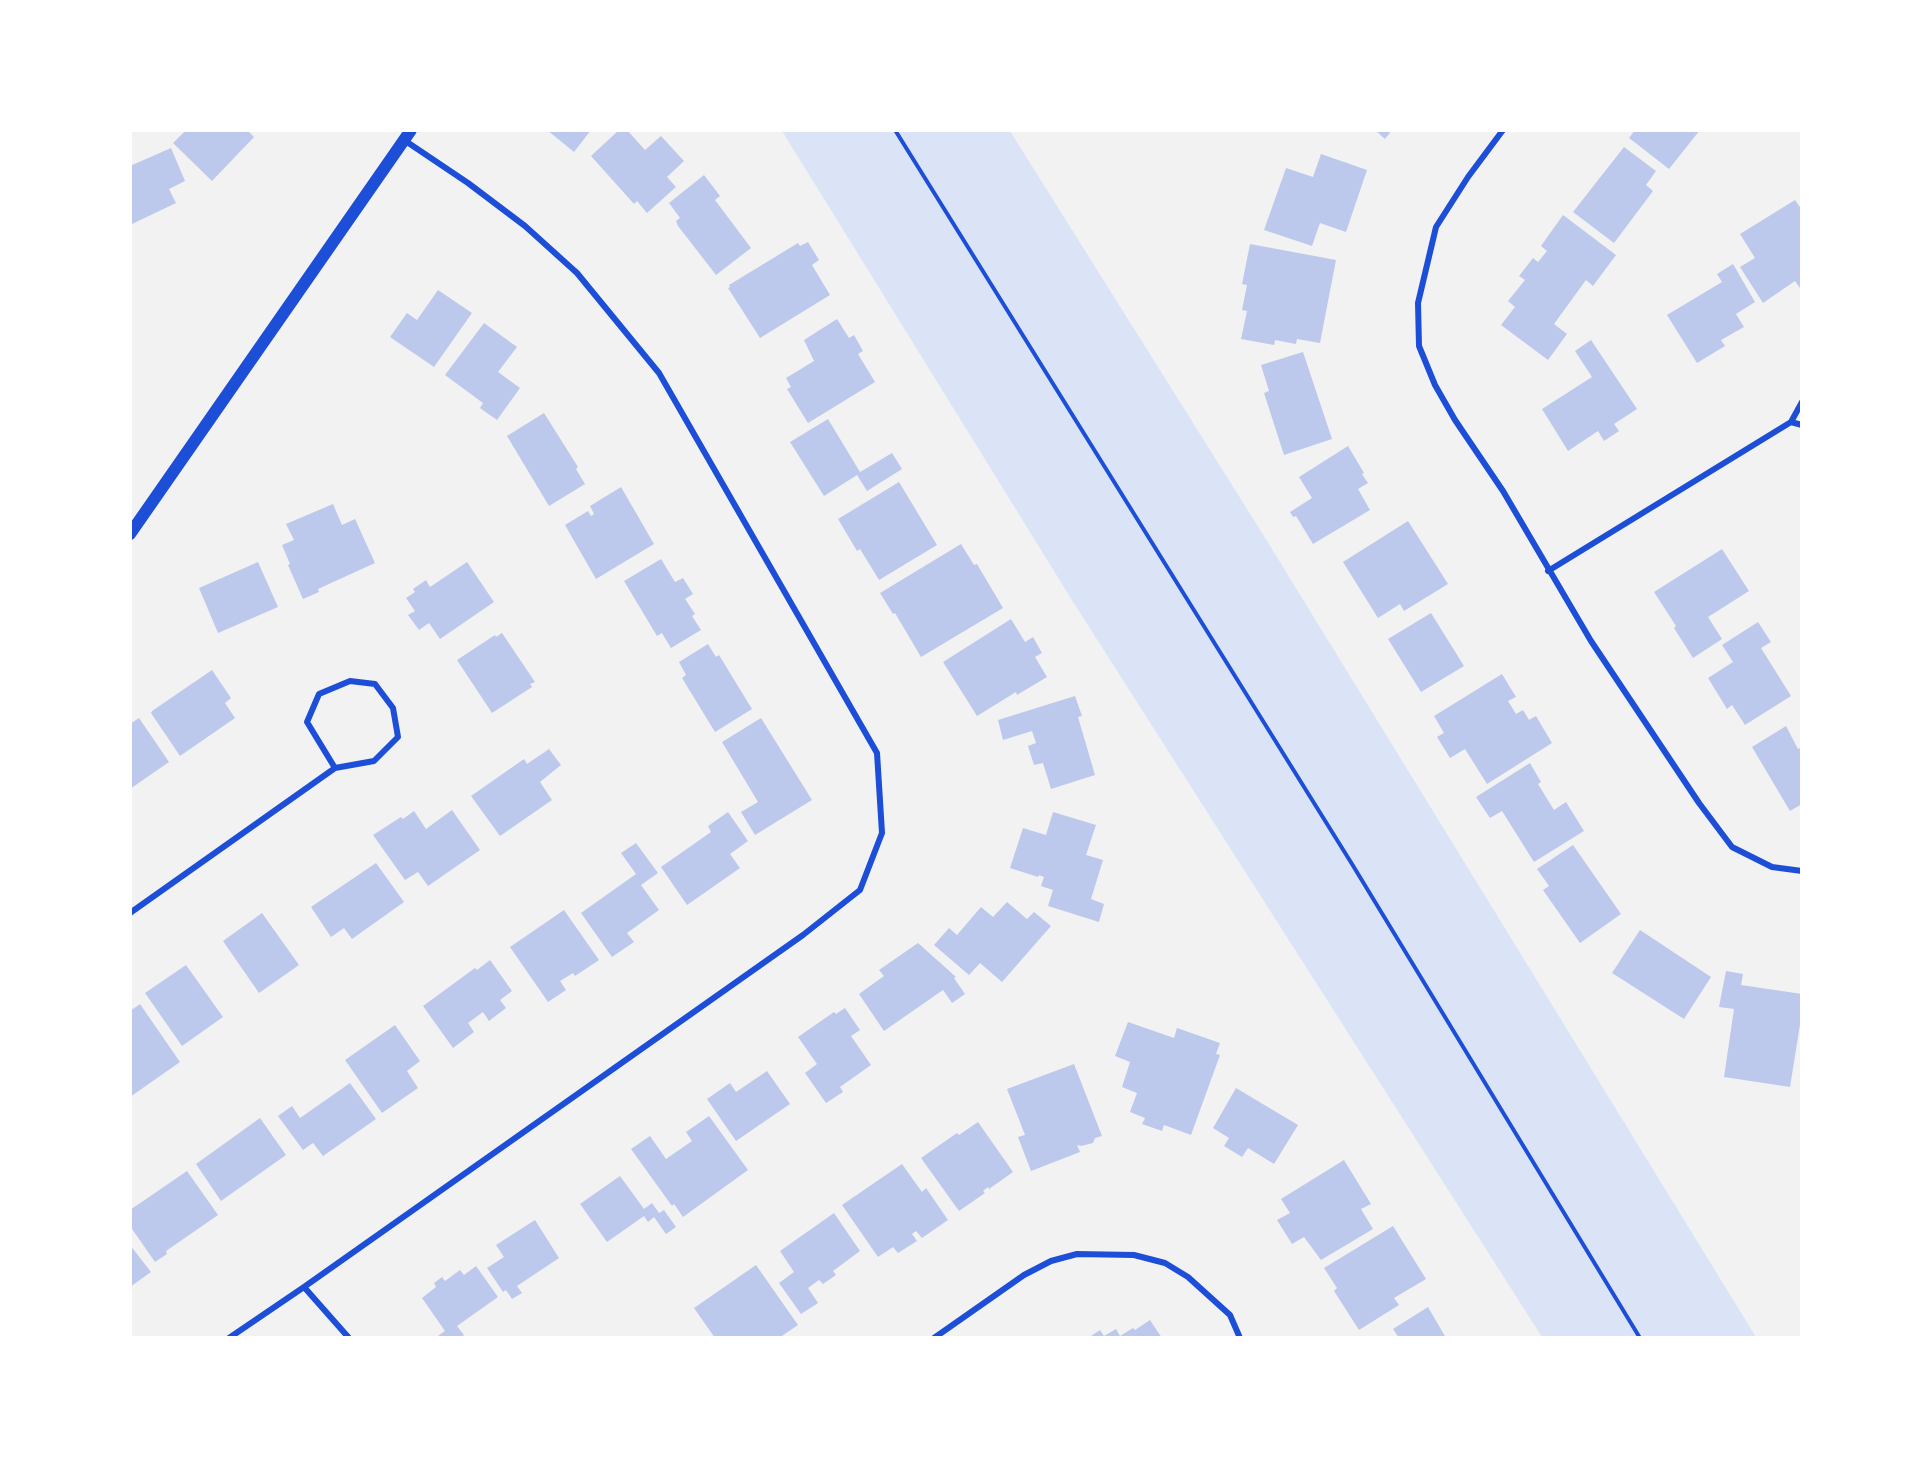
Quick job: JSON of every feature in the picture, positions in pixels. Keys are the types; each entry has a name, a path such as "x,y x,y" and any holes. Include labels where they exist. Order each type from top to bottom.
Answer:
{"main road":[{"path":"130,534 408,135"}],"street":[{"path":"1503,130 1468,177 1436,227 1418,303 1419,346 1440,393 1503,491 1591,641 1732,847 1772,867 1802,871"},
{"path":"229,1338 803,935 860,890 882,833 877,753 659,374 577,273 516,219 408,135"},
{"path":"1548,571 1791,422 1802,402"},
{"path":"1791,422 1802,425"},
{"path":"130,913 335,768 374,761 398,737 393,708 375,684 350,681 319,694 307,722 335,768"},
{"path":"934,1338 1024,1275 1051,1261 1077,1254 1134,1255 1165,1263 1188,1277 1230,1315 1240,1338"},
{"path":"304,1287 349,1338"}],"path":[{"path":"895,130 1352,864 1640,1338"}],"shaded area":[{"path":"782,131 1010,131 1264,536 1756,1337 1542,1337 1075,605"}],"building":[{"path":"186,130 247,130 254,137 212,181 173,143"},
{"path":"547,130 591,130 574,152"},
{"path":"619,130 627,130 645,150 661,136 684,161 667,177 676,187 647,213 637,201 634,204 591,156"},
{"path":"1375,130 1392,130 1385,139"},
{"path":"1635,130 1700,130 1669,169 1629,138"},
{"path":"1624,147 1656,171 1646,185 1653,191 1614,243 1573,212"},
{"path":"171,148 185,181 169,189 176,203 130,225 130,166"},
{"path":"1321,154 1367,170 1346,232 1320,223 1312,246 1264,230 1286,168 1313,177"},
{"path":"704,175 720,196 715,200 751,248 716,275 678,226 676,221 680,218 669,203"},
{"path":"1795,200 1802,210 1802,286 1800,288 1795,281 1763,303 1740,267 1755,258 1740,234"},
{"path":"1563,215 1616,255 1593,286 1586,280 1554,324 1567,334 1548,360 1501,325 1515,307 1508,301 1525,280 1519,276 1533,258 1538,262 1547,251 1541,246"},
{"path":"808,242 819,260 812,265 830,295 760,338 728,288 729,285 798,243 800,246"},
{"path":"1250,244 1336,260 1320,343 1297,339 1296,344 1275,340 1274,345 1241,339 1247,311 1242,310 1247,285 1242,284"},
{"path":"1733,264 1755,302 1736,314 1744,327 1721,340 1725,346 1697,363 1667,315 1722,282 1717,274"},
{"path":"438,290 472,313 434,367 390,337 407,313 417,320"},
{"path":"837,319 849,338 854,335 863,351 858,354 875,382 808,423 787,389 791,387 786,378 814,361 804,340"},
{"path":"484,323 517,347 498,372 520,388 497,420 480,408 483,403 445,375"},
{"path":"1591,340 1637,409 1614,424 1619,431 1604,441 1598,431 1568,451 1542,409 1592,377 1575,351"},
{"path":"1303,352 1332,439 1284,455 1264,393 1269,391 1261,365"},
{"path":"544,413 578,467 576,469 585,484 549,506 507,436"},
{"path":"828,419 860,472 892,453 902,469 867,491 857,475 824,496 790,442"},
{"path":"1348,446 1368,483 1358,489 1370,510 1313,544 1296,516 1293,517 1290,512 1312,498 1299,477"},
{"path":"899,482 937,545 879,580 860,549 857,551 838,519"},
{"path":"621,487 654,544 596,579 565,525 588,511 591,516 594,514 590,506"},
{"path":"333,504 342,525 355,519 375,563 318,589 319,592 303,599 282,545 294,540 286,524"},
{"path":"1408,521 1448,584 1404,611 1400,604 1378,618 1343,562"},
{"path":"961,544 974,565 977,564 1003,608 921,657 895,613 893,614 880,593"},
{"path":"1722,549 1749,591 1708,617 1722,639 1693,658 1654,592"},
{"path":"661,559 675,582 683,578 693,594 685,599 695,614 692,616 701,630 671,648 662,633 657,636 624,581"},
{"path":"258,562 278,607 218,633 199,588"},
{"path":"467,562 494,602 440,639 429,623 419,630 408,615 415,611 406,598 415,592 413,589 426,580 430,587"},
{"path":"1431,613 1464,666 1421,692 1388,639"},
{"path":"1011,619 1025,642 1033,637 1042,653 1035,657 1047,677 1017,695 1016,692 977,716 943,662"},
{"path":"1758,622 1771,642 1761,648 1791,696 1745,725 1732,705 1727,709 1708,678 1733,662 1722,645"},
{"path":"502,633 535,682 530,684 532,687 492,713 457,660 495,635 496,637"},
{"path":"708,644 716,657 719,655 752,709 715,732 682,678 686,675 679,662"},
{"path":"212,670 231,698 225,703 235,718 180,756 151,713"},
{"path":"1502,674 1516,697 1508,701 1516,714 1523,710 1529,720 1536,716 1552,743 1487,784 1465,749 1450,758 1437,737 1444,733 1434,716"},
{"path":"1075,696 1082,716 1078,717 1095,775 1051,789 1043,763 1034,765 1028,746 1036,743 1032,731 1003,740 998,720"},
{"path":"139,718 169,762 130,789 130,724"},
{"path":"761,718 812,800 755,835 741,812 758,802 722,742"},
{"path":"1786,726 1798,749 1802,747 1802,804 1790,811 1752,747"},
{"path":"549,749 561,765 540,782 552,800 500,836 471,796 524,759 527,764"},
{"path":"1530,763 1541,782 1538,784 1554,810 1566,802 1584,831 1534,862 1502,811 1490,818 1476,797"},
{"path":"452,810 480,850 428,886 418,872 405,880 373,835 414,811 426,829"},
{"path":"728,812 748,841 730,854 740,868 687,905 661,867 711,832 708,826"},
{"path":"1053,812 1096,825 1086,855 1103,860 1091,899 1104,904 1099,922 1048,906 1053,890 1041,886 1044,877 1010,868 1023,828 1046,835"},
{"path":"636,843 658,873 641,885 659,910 627,933 634,942 612,957 581,913 636,874 621,853"},
{"path":"1573,845 1621,914 1580,943 1543,890 1549,886 1537,869"},
{"path":"376,863 404,902 352,939 344,928 331,937 311,907"},
{"path":"1007,902 1027,919 1034,912 1051,926 1002,982 980,963 969,975 934,945 949,928 957,935 981,907 993,917"},
{"path":"564,910 599,960 575,976 573,973 560,981 566,990 548,1002 510,947"},
{"path":"262,913 299,965 259,993 223,941"},
{"path":"1640,930 1711,977 1684,1019 1612,973"},
{"path":"918,943 956,977 954,978 965,994 952,1003 943,990 884,1031 859,994 884,976 879,970"},
{"path":"490,960 512,991 500,1000 506,1008 489,1021 483,1012 468,1023 474,1032 453,1048 423,1006 475,968 477,970"},
{"path":"186,965 223,1017 182,1046 145,993"},
{"path":"1726,971 1743,974 1741,985 1802,994 1802,1012 1790,1087 1724,1077 1734,1009 1719,1007"},
{"path":"140,1004 180,1062 130,1097 130,1011"},
{"path":"845,1008 860,1030 851,1036 871,1065 840,1087 843,1092 826,1103 805,1073 817,1064 798,1037 834,1012 836,1014"},
{"path":"1128,1022 1174,1038 1177,1028 1220,1043 1216,1054 1220,1055 1191,1135 1164,1125 1162,1131 1142,1124 1145,1118 1130,1112 1137,1093 1122,1087 1130,1062 1115,1056"},
{"path":"395,1025 420,1061 407,1071 418,1088 382,1113 345,1060"},
{"path":"1074,1064 1102,1136 1095,1138 1093,1143 1077,1145 1080,1152 1031,1171 1018,1137 1025,1135 1007,1089"},
{"path":"767,1071 790,1104 736,1141 707,1099 730,1083 736,1092"},
{"path":"350,1083 376,1119 323,1156 313,1143 303,1150 278,1116 292,1106 300,1118"},
{"path":"1236,1088 1298,1125 1274,1164 1248,1148 1242,1157 1224,1146 1229,1138 1213,1128"},
{"path":"709,1116 748,1170 683,1217 674,1204 672,1206 631,1149 650,1136 666,1159 692,1141 686,1132"},
{"path":"260,1118 286,1155 221,1201 196,1164"},
{"path":"978,1122 1013,1172 989,1189 988,1187 983,1191 985,1193 959,1211 921,1158 957,1133 959,1135"},
{"path":"1344,1160 1371,1204 1361,1209 1373,1229 1321,1260 1304,1237 1292,1244 1277,1220 1290,1213 1281,1199"},
{"path":"902,1164 922,1192 926,1188 948,1220 922,1238 916,1231 912,1234 917,1241 898,1253 893,1247 878,1257 842,1205"},
{"path":"187,1171 218,1215 166,1251 167,1254 155,1262 130,1226 130,1210"},
{"path":"620,1176 644,1209 652,1203 659,1213 664,1210 676,1227 666,1234 654,1217 648,1222 644,1216 607,1242 580,1204"},
{"path":"834,1213 860,1251 833,1271 836,1275 823,1284 819,1280 808,1288 818,1303 801,1314 779,1283 794,1272 780,1251"},
{"path":"535,1220 559,1258 517,1286 522,1293 512,1299 506,1290 503,1292 487,1268 504,1257 496,1245"},
{"path":"1393,1226 1426,1279 1394,1298 1399,1305 1359,1330 1334,1291 1337,1288 1324,1268"},
{"path":"130,1245 151,1272 130,1287"},
{"path":"756,1265 798,1325 779,1338 715,1338 694,1308"},
{"path":"476,1266 498,1297 457,1326 464,1335 461,1338 435,1338 445,1331 422,1298 436,1287 434,1283 442,1277 445,1281 460,1270 464,1275"},
{"path":"1428,1307 1446,1338 1399,1338 1393,1329"},
{"path":"1150,1320 1162,1338 1088,1338 1100,1330 1104,1336 1116,1329 1120,1336"}]}
